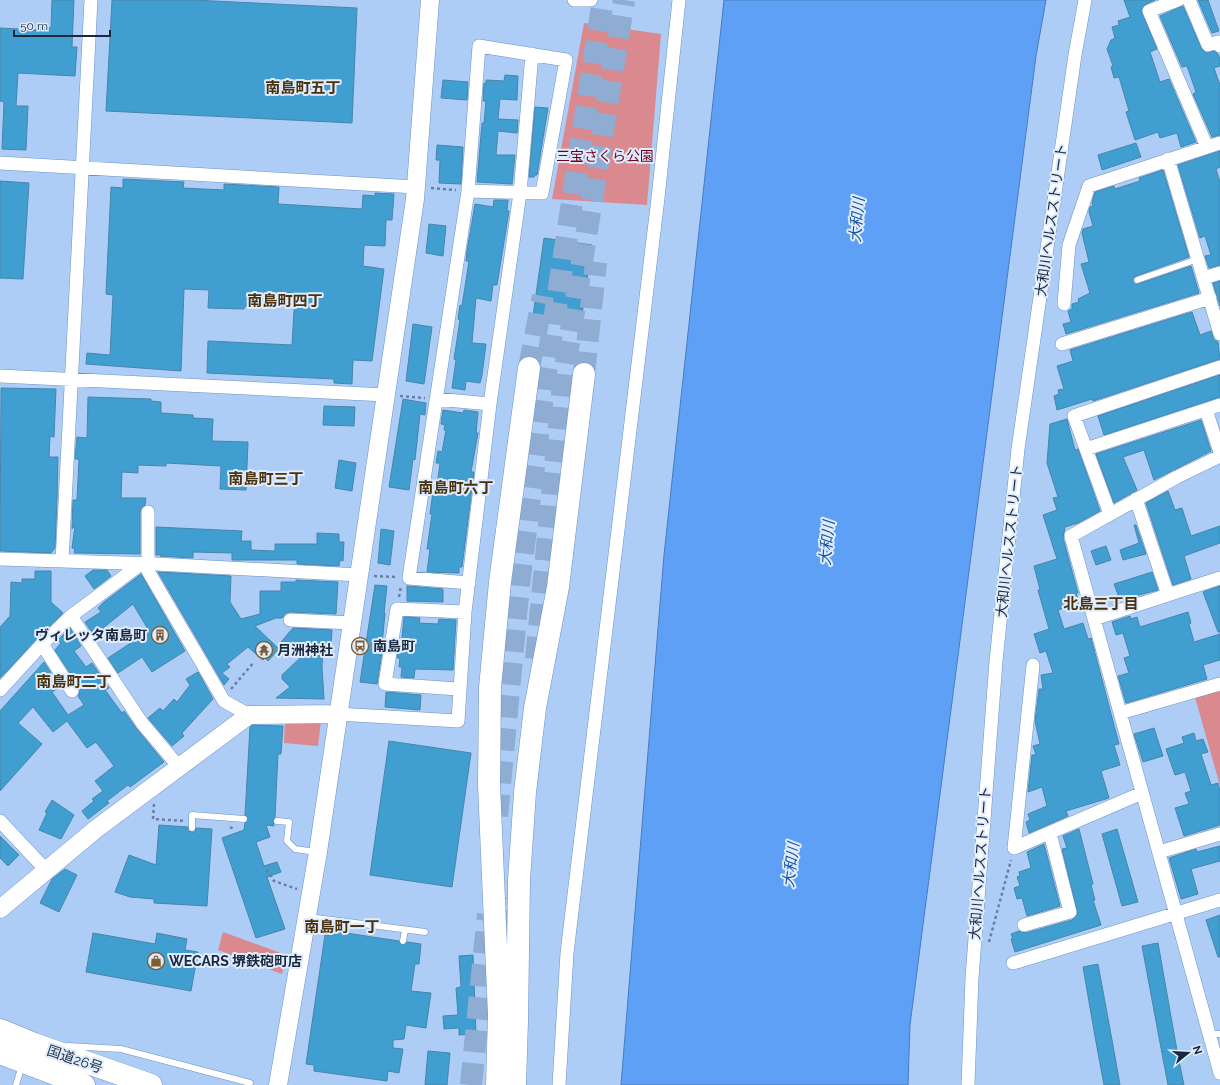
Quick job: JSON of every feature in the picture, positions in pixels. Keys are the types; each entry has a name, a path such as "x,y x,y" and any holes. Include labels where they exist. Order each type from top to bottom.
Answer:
{"highway":[{"path":"497,1085 499,1015 489,785 490,688 501,574 529,368"},
{"path":"515,1085 519,880 525,792 535,708 558,587 584,374"},
{"name":"国道26号","path":"0,1030 28,1053 84,1085"},
{"name":"国道26号","path":"0,1053 28,1053 152,1085"}],"street":[{"path":"62,561 70,380 83,167 91,0"},
{"path":"278,1085 318,852 337,714 416,187 430,0"},
{"path":"574,0 591,0"},
{"path":"559,1085 568,953 657,206 679,0"},
{"name":"大和川ヘルスストリート","path":"968,1085 972,978 1000,622 1018,449 1075,55 1085,0"},
{"path":"1178,0 1150,11 1207,147"},
{"path":"1189,0 1208,45 1218,42 1220,46"},
{"path":"468,191 542,194 566,60 479,46 468,191 436,398 405,578 469,583"},
{"path":"148,512 144,564 224,701 249,715 337,714 458,721 458,689 465,612 490,404 520,193 532,54"},
{"path":"1064,304 1068,245 1089,186 1220,143"},
{"path":"1168,159 1220,334"},
{"path":"0,163 416,187"},
{"path":"1204,278 1220,273"},
{"path":"1062,344 1210,298"},
{"path":"1110,514 1074,416 1220,367"},
{"path":"0,376 386,395"},
{"path":"436,398 490,404"},
{"path":"1086,449 1220,405"},
{"path":"1206,410 1220,452"},
{"path":"1220,456 1071,536 1176,914 1215,1034 1220,1073"},
{"path":"1136,500 1168,595"},
{"path":"0,559 144,564 359,575"},
{"path":"0,690 42,644 71,616 144,564"},
{"path":"1094,619 1220,578"},
{"path":"458,689 385,684 397,609 465,612"},
{"path":"71,616 142,723 179,767"},
{"path":"290,620 351,623"},
{"path":"42,644 72,691"},
{"path":"1033,665 1014,848 1142,793"},
{"path":"1120,713 1220,684"},
{"path":"0,909 45,869 96,829 249,715"},
{"path":"0,821 45,869"},
{"path":"1024,925 1070,912 1050,833"},
{"path":"1159,852 1220,834"},
{"path":"1013,963 1220,900"}],"lane":[{"path":"1137,280 1198,259"},
{"path":"192,828 192,815 244,819"},
{"path":"277,821 289,822 287,841 295,849 318,852"},
{"path":"307,917 425,932"},
{"path":"403,942 405,930"},
{"path":"16,1085 28,1053 121,1050 250,1083"}],"path":[{"path":"416,187 468,191"},
{"path":"386,395 436,398"},
{"path":"359,575 405,578 397,609"},
{"path":"222,699 254,662"},
{"path":"154,800 153,819 161,820"},
{"path":"987,946 1014,848"},
{"path":"266,871 268,871 274,881 284,886 299,890"}],"green space":[{"name":"三宝さくら公園","path":"584,23 661,34 647,205 552,199"},
{"path":"1220,691 1220,786 1195,697"},
{"path":"285,720 321,721 318,746 284,743"},
{"path":"223,932 286,955 282,974 218,950"}],"water":[{"name":"大和川","path":"724,0 1046,0 1036,56 910,1025 908,1085 621,1085 664,555"}],"building":[{"path":"52,0 74,0 72,47 77,47 75,76 18,73 16,106 28,106 26,150 2,149 4,102 0,101 0,28 38,30 38,27 51,28"},
{"path":"112,0 193,0 357,8 352,123 106,111"},
{"path":"1124,0 1155,0 1146,4 1141,10 1157,49 1150,52 1160,82 1169,79 1196,142 1181,147 1177,133 1160,138 1158,132 1135,140 1126,112 1129,111 1119,77 1114,78 1111,67 1113,66 1107,49 1111,40 1115,38 1112,27 1119,25 1118,21 1130,17"},
{"path":"1198,0 1208,0 1219,31 1212,33"},
{"path":"1183,6 1201,48 1206,53 1214,51 1218,54 1220,59 1220,66 1214,68 1220,85 1220,135 1212,137 1193,94 1196,92 1187,66 1182,67 1160,16"},
{"path":"505,75 518,76 517,100 500,99 498,119 518,120 517,133 498,131 496,155 515,155 512,184 477,182 482,123 484,123 486,101 483,101 484,83 486,84 486,80 504,81"},
{"path":"443,80 468,82 467,100 441,98"},
{"path":"535,107 548,108 537,175 534,177 529,177"},
{"path":"1136,143 1141,157 1102,170 1098,155"},
{"path":"437,145 463,147 461,184 439,183 440,160 436,160"},
{"path":"1220,151 1220,167 1216,169 1220,182 1220,265 1209,268 1205,256 1211,255 1205,236 1200,238 1178,165"},
{"path":"1163,170 1189,257 1136,276 1133,281 1134,284 1138,284 1191,266 1199,293 1066,334 1063,324 1071,322 1068,311 1072,309 1072,304 1079,302 1078,299 1090,293 1081,264 1089,262 1082,233 1083,229 1093,226 1089,212 1090,207 1093,206 1092,203 1095,192 1114,186 1115,189 1140,181 1139,178"},
{"path":"123,179 184,182 183,188 224,190 224,184 279,187 278,204 362,209 363,195 375,196 375,193 394,194 392,220 386,220 385,246 364,245 363,266 384,269 372,361 353,360 352,384 334,383 334,379 207,373 208,341 292,345 295,293 273,292 273,301 264,301 263,307 245,306 244,309 208,308 209,290 184,289 181,371 86,364 87,353 110,355 113,295 106,294 111,187 123,188"},
{"path":"0,181 29,183 23,279 0,278"},
{"path":"494,200 508,200 507,211 509,211 497,285 493,285 491,301 476,298 472,343 486,344 482,375 480,383 466,381 465,390 452,388 456,360 454,359 460,320 458,319 460,305 462,306 469,261 466,261 467,251 475,204 493,207"},
{"path":"429,224 446,226 443,256 426,253"},
{"path":"544,238 592,245 581,322 533,316"},
{"path":"1220,281 1220,306 1213,283"},
{"path":"1192,312 1200,335 1211,331 1214,340 1218,342 1220,359 1093,401 1092,399 1057,410 1054,396 1059,394 1058,390 1064,389 1057,366 1073,361 1070,350"},
{"path":"413,324 432,327 424,384 406,381"},
{"path":"1220,375 1220,397 1104,435 1098,416"},
{"path":"1,388 56,389 54,437 50,436 49,457 58,457 55,548 51,553 0,551"},
{"path":"88,397 151,399 151,401 161,402 161,413 193,415 193,418 213,419 212,441 248,442 246,490 220,489 221,466 166,463 166,466 138,465 138,473 122,472 121,498 146,498 145,505 141,508 140,512 140,554 74,553 75,549 72,548 75,526 72,529 73,500 77,500 79,459 75,459 77,437 87,438"},
{"path":"403,399 426,403 425,415 420,414 415,460 413,459 409,490 389,487"},
{"path":"324,406 355,407 354,426 323,425"},
{"path":"443,410 463,413 464,410 478,412 476,433 478,433 471,472 474,472 462,567 459,567 459,573 427,572 430,549 427,549 432,514 430,514 434,485 437,486 440,463 436,463 438,451 442,452 446,430 444,430 445,425 441,424"},
{"path":"1067,419 1075,450 1078,449 1100,511 1078,523 1065,527 1063,538 1078,593 1076,593 1079,603 1058,610 1064,629 1083,623 1088,639 1091,638 1119,744 1114,745 1120,765 1101,771 1109,798 1066,811 1068,816 1029,833 1026,822 1030,820 1028,814 1047,806 1042,787 1028,792 1032,755 1036,755 1033,746 1040,744 1035,721 1039,689 1043,689 1041,675 1053,673 1046,651 1040,653 1034,634 1049,629 1038,590 1040,590 1034,566 1057,559 1043,515 1057,510 1053,498 1058,497 1047,463 1050,424"},
{"path":"1201,420 1211,451 1154,480 1144,450 1123,457 1137,490 1114,503 1096,454"},
{"path":"339,460 356,463 352,491 335,488"},
{"path":"1168,491 1175,510 1182,508 1191,536 1220,526 1220,543 1184,556 1191,579 1173,585 1146,503"},
{"path":"1134,525 1136,525 1146,554 1123,560 1120,550 1139,543"},
{"path":"156,527 242,531 241,541 251,541 251,550 275,551 275,544 317,544 317,533 339,534 339,542 344,542 343,561 340,560 339,566 297,564 297,560 232,560 232,553 193,552 193,558 160,556 162,555 156,555"},
{"path":"381,529 394,531 390,565 378,563"},
{"path":"1106,546 1111,560 1096,565 1091,551"},
{"path":"93,570 107,570 111,576 94,589 85,576"},
{"path":"35,571 51,571 51,602 63,613 0,678 0,627 10,616 11,582 22,583 22,579 35,579"},
{"path":"158,572 231,576 230,602 241,619 260,614 260,591 281,591 281,582 296,582 296,580 338,582 336,614 290,612 286,613 282,618 276,618 255,626 279,649 268,661 265,658 263,660 248,647 227,664 230,667 222,673 229,679 224,685"},
{"path":"1152,572 1158,590 1120,600 1114,584"},
{"path":"141,574 185,651 152,672 142,657 118,673 108,658 149,631 133,604 103,628 105,631 95,637 85,622 101,612 98,608 104,602"},
{"path":"375,585 387,586 383,645 377,684 360,682"},
{"path":"407,586 443,589 443,602 407,601"},
{"path":"1220,586 1220,632 1218,632 1203,592"},
{"path":"1188,612 1191,623 1189,624 1194,642 1220,634 1220,660 1203,665 1207,679 1126,703 1118,676 1129,673 1124,658 1130,656 1123,633 1116,635 1112,622 1130,616 1131,619 1137,617 1140,627"},
{"path":"404,617 420,618 419,623 438,624 439,619 456,620 453,670 415,669 414,678 401,677 402,667 399,667 400,658 397,658 399,647 401,648"},
{"path":"70,628 81,646 74,651 86,667 92,663 109,688 105,690 122,713 124,711 164,762 130,787 128,785 107,801 109,803 88,819 82,811 94,801 92,799 103,791 95,781 114,766 96,742 87,748 67,721 53,732 33,707 18,723 42,744 0,791 0,711 44,662 60,687 52,692 68,715 84,705 78,696 80,691 79,687 55,650 61,643 58,640"},
{"path":"293,628 332,630 331,646 323,646 322,667 324,699 276,698 290,687 282,679 282,675 300,658 281,642"},
{"path":"198,672 213,699 182,733 184,736 172,746 148,718 160,708 163,711 174,699 177,702 190,685 186,679"},
{"path":"386,692 421,695 420,710 385,707"},
{"path":"253,725 283,726 281,754 278,754 275,817 273,821 274,826 266,825 270,837 256,842 264,866 277,862 281,872 267,877 285,929 256,938 222,838 244,830 245,823 248,820 245,815 250,727"},
{"path":"1154,728 1163,756 1143,762 1134,734"},
{"path":"1194,733 1196,741 1203,739 1208,752 1201,754 1211,785 1218,783 1220,791 1220,825 1184,836 1175,808 1189,804 1185,793 1191,791 1185,772 1175,775 1166,749 1184,743 1182,737"},
{"path":"389,741 471,753 452,887 370,875"},
{"path":"52,800 74,815 61,839 39,830 47,813 45,812"},
{"path":"159,825 188,827 188,831 192,832 195,832 196,828 212,829 207,906 154,903 154,899 130,897 115,892 129,855 156,865"},
{"path":"1079,829 1093,884 1091,885 1095,900 1093,900 1101,925 1015,952 1011,934 1019,931 1026,933 1072,920 1078,914 1062,849 1067,848 1063,836"},
{"path":"1117,829 1138,902 1122,906 1102,834"},
{"path":"0,836 19,855 8,866 0,858"},
{"path":"1044,844 1060,906 1027,916 1022,898 1017,899 1014,888 1020,886 1017,877 1020,876 1019,872 1031,868 1027,852"},
{"path":"1220,846 1220,861 1191,869 1198,894 1181,899 1169,858 1196,849 1197,852"},
{"path":"65,869 77,875 59,912 40,903 52,879"},
{"path":"1220,915 1220,957 1218,957 1206,920"},
{"path":"333,931 399,941 403,945 407,942 421,944 419,964 415,964 411,991 431,993 426,1028 406,1025 404,1039 393,1040 393,1048 403,1049 399,1073 388,1071 387,1081 314,1071 314,1065 306,1064 325,935 332,936"},
{"path":"93,933 155,944 157,933 187,939 185,950 198,952 191,991 86,972"},
{"path":"1158,943 1184,1085 1168,1085 1142,946"},
{"path":"473,955 476,1034 459,1035 459,1028 444,1029 443,1016 458,1015 456,988 461,987 459,956"},
{"path":"1098,964 1120,1085 1104,1085 1096,1042 1083,967"},
{"path":"428,1051 450,1053 447,1085 425,1085"}],"tunnel":[{"path":"497,816 519,585 546,372 603,0"},
{"path":"536,659 564,374 624,0"},
{"path":"584,374 596,262"},
{"path":"529,368 543,296"},
{"path":"504,965 510,898"},
{"path":"471,1085 488,914"}],"place":[{"name":"ヴィレッタ南島町","path":"160,635"},
{"name":"南島町","path":"360,646"},
{"name":"月洲神社","path":"264,650"},
{"name":"WECARS 堺鉄砲町店","path":"156,961"}],"district":[{"name":"南島町五丁","path":"303,88"},
{"name":"南島町四丁","path":"285,301"},
{"name":"南島町三丁","path":"266,479"},
{"name":"南島町六丁","path":"456,488"},
{"name":"北島三丁目","path":"1101,604"},
{"name":"南島町二丁","path":"74,682"},
{"name":"南島町一丁","path":"342,927"}]}
